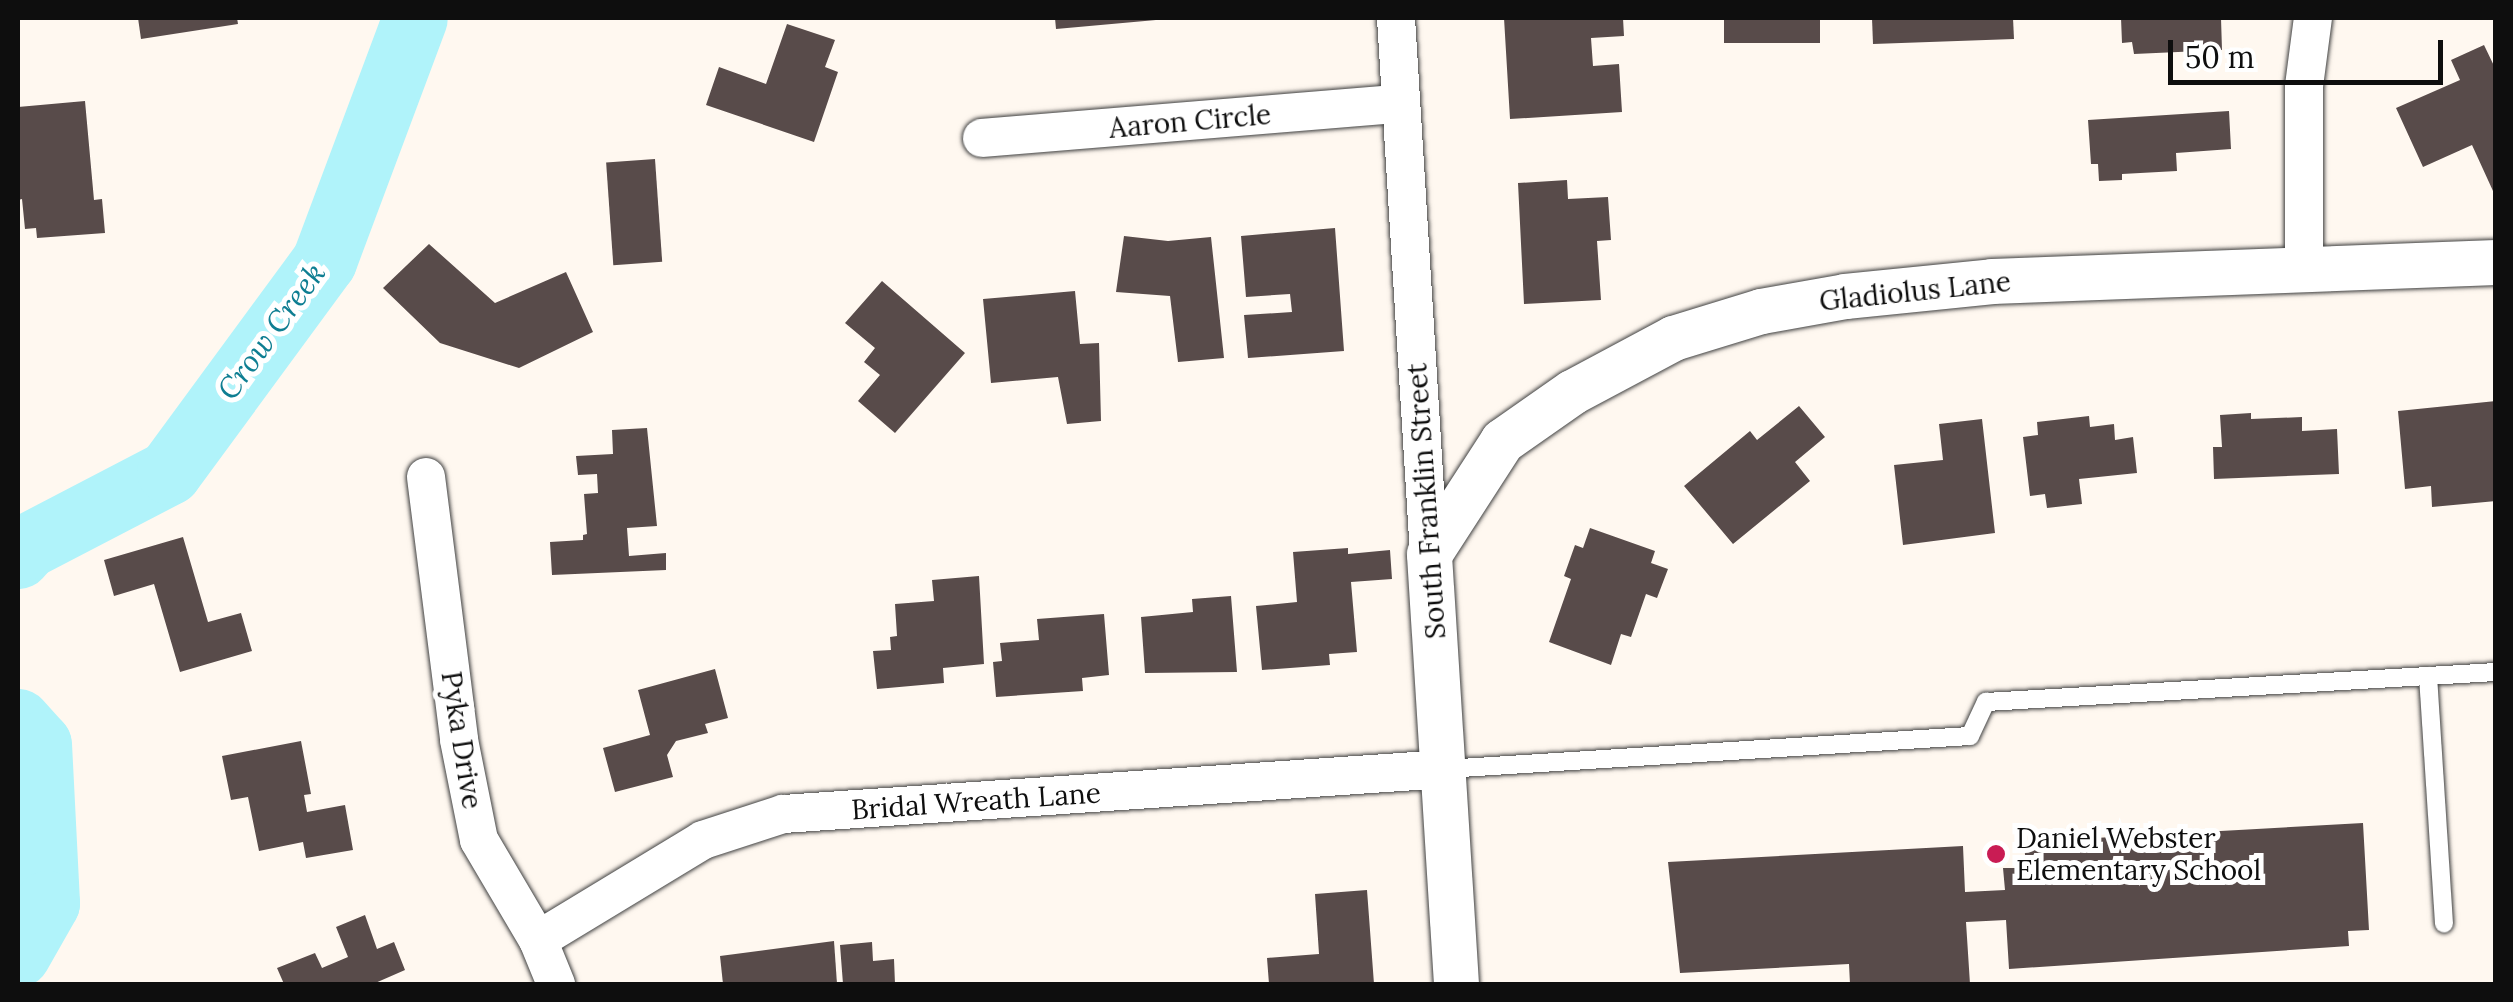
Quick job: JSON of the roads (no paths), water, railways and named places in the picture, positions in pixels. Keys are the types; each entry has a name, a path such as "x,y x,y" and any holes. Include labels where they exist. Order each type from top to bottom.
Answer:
{"street":[{"name":"South Franklin Street","path":"1396,18 1398,104 1445,770 1456,984"},
{"path":"2304,271 2304,86 2312,18"},
{"name":"Aaron Circle","path":"982,138 1398,104"},
{"name":"Gladiolus Lane","path":"1430,554 1502,441 1572,392 1674,338 1761,310 1992,280 2496,262"},
{"name":"Pyka Drive","path":"426,478 459,740 479,840 538,940 556,984"},
{"name":"Bridal Wreath Lane","path":"538,940 703,840 783,814 1445,770"}],"lane":[{"path":"1445,770 1970,736 1986,702 2496,672"},
{"path":"2428,676 2444,923"}],"waterway":[{"name":"Crow Creek","path":"18,556 27,546 169,472 324,261 415,18"},
{"name":"Crow Creek","path":"18,721 39,744 47,903 18,954"}],"place":[{"name":"Daniel Webster Elementary School","path":"1996,854"}]}
